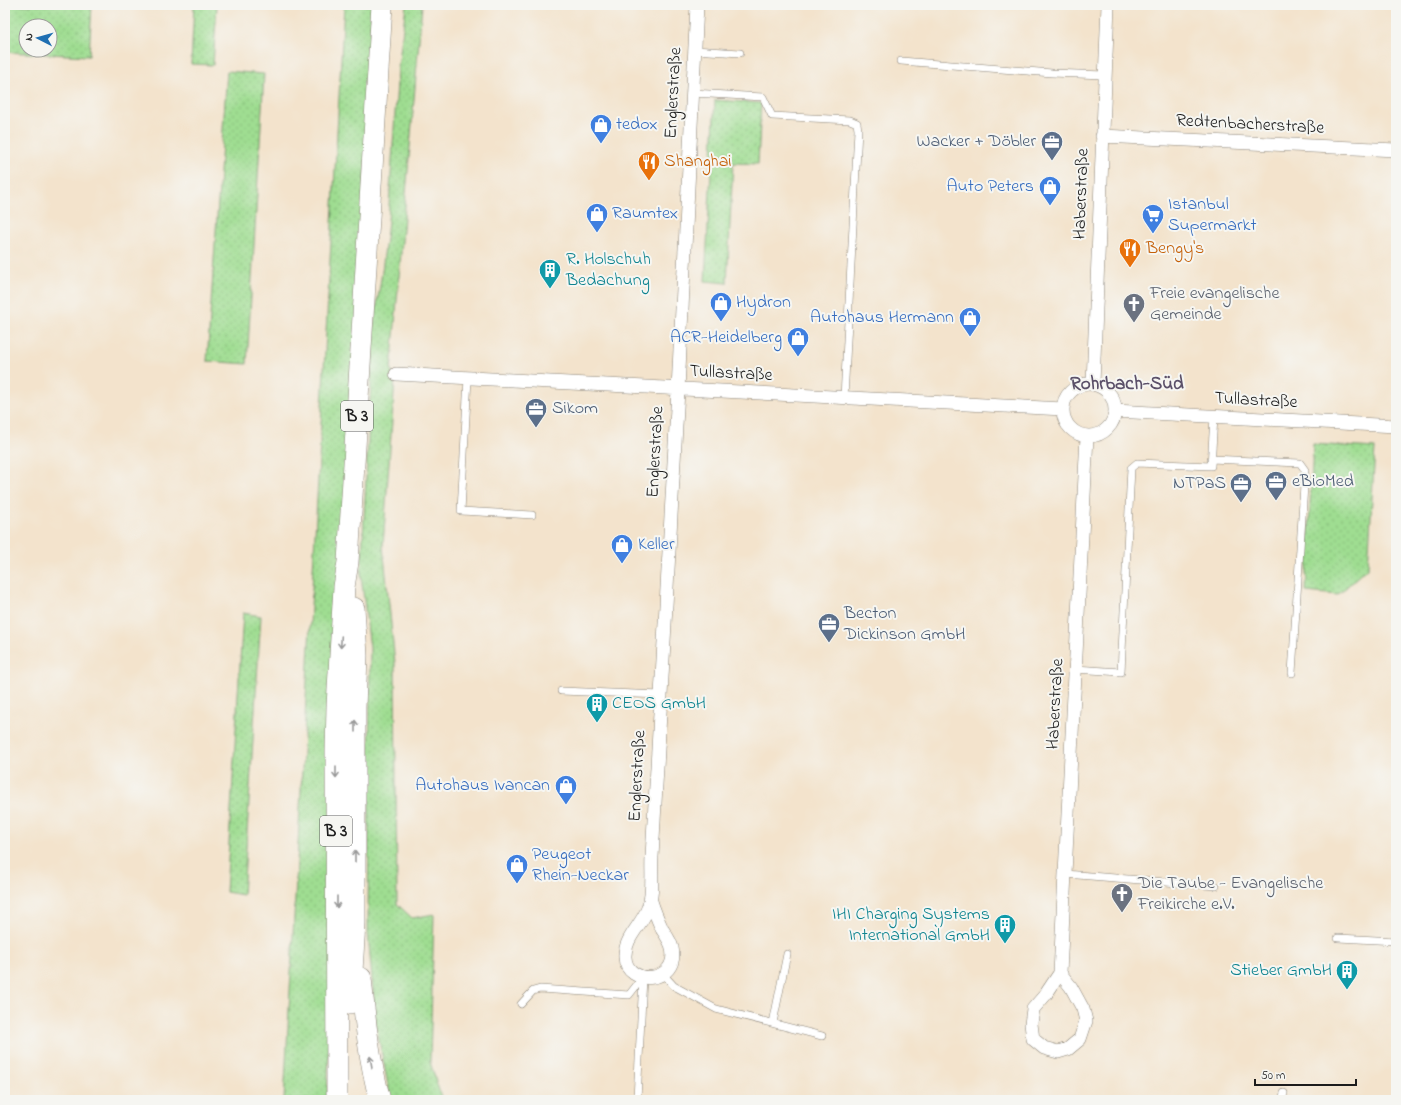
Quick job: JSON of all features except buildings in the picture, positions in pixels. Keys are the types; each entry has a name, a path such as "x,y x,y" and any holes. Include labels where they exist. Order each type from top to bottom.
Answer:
{"main road":[{"name":"B 3","path":"337,1100 337,706 344,587 348,562 382,5"},
{"path":"381,30 393,5"},
{"name":"B 3","path":"341,1100 344,1080 355,923 355,707 357,656 352,587 348,562"},
{"name":"B 3","path":"355,923 367,1034 372,1067 380,1100"}],"street":[{"name":"Englerstraße","path":"643,977 634,973 627,966 625,958 626,947 630,937 645,916 651,901 697,5"},
{"name":"Haberstraße","path":"1093,384 1108,5"},
{"name":"Redtenbacherstraße","path":"1102,136 1396,150"},
{"name":"Tullastraße","path":"396,374 678,390 1063,409"},
{"path":"1093,384 1103,388 1110,394 1114,401 1115,411 1112,421 1107,428 1099,434 1086,436 1076,432 1068,426 1064,419 1063,409 1065,399 1072,390 1082,385 1093,384"},
{"name":"Tullastraße","path":"1115,411 1396,426"},
{"name":"Haberstraße","path":"1060,973 1086,436"},
{"name":"Englerstraße","path":"651,901 672,948 672,961 668,970 662,974"},
{"path":"1060,973 1079,999 1086,1021 1080,1039 1068,1049 1058,1052 1044,1048 1033,1039 1031,1024 1033,1009 1046,994 1060,973"},
{"path":"643,977 651,978 662,974"}],"lane":[{"path":"694,50 740,53"},
{"path":"901,61 1104,76"},
{"path":"692,93 763,97 772,116 850,120 857,123 858,130 844,398"},
{"path":"468,378 461,512 532,515"},
{"path":"1075,669 1120,672 1131,468 1137,463 1211,466 1214,417"},
{"path":"1211,459 1300,463 1305,470 1292,673"},
{"path":"562,691 661,695"},
{"path":"1065,874 1216,886"},
{"path":"1338,938 1396,941"},
{"path":"773,1023 787,954"},
{"path":"662,974 674,986 716,1009 822,1036"},
{"path":"521,1004 533,991 540,989 629,995 643,977"},
{"path":"637,1100 643,977"}],"green space":[{"path":"5,5 92,5 89,56 58,55 58,18 18,18 18,53 5,52"},
{"path":"194,5 217,5 213,65 191,64"},
{"path":"344,5 372,5 327,1100 284,1100"},
{"path":"406,5 422,5 391,371 395,379 383,546 395,663 397,904 412,918 434,914 430,1062 442,1100 391,1100 376,1025 368,933 370,648 361,576 374,323 388,221 398,68"},
{"path":"227,71 264,74 247,364 207,361"},
{"path":"715,100 761,103 758,164 733,163 727,283 705,281"},
{"path":"1313,444 1375,448 1368,567 1338,595 1306,592"},
{"path":"243,613 261,616 243,895 226,892"}],"place":[{"name":"tedox","path":"601,144"},
{"name":"Wacker + Döbler","path":"1052,162"},
{"name":"Shanghai","path":"649,182"},
{"name":"Auto Peters","path":"1050,206"},
{"name":"Raumtex","path":"597,234"},
{"name":"Istanbul Supermarkt","path":"1153,234"},
{"name":"Bengy's","path":"1130,268"},
{"name":"R. Holschuh Bedachung","path":"550,290"},
{"name":"Hydron","path":"721,322"},
{"name":"Freie evangelische Gemeinde","path":"1134,324"},
{"name":"Autohaus Hermann","path":"970,338"},
{"name":"ACR-Heidelberg","path":"798,358"},
{"name":"Sikom","path":"536,428"},
{"name":"eBioMed","path":"1276,502"},
{"name":"NTPaS","path":"1241,504"},
{"name":"Keller","path":"622,564"},
{"name":"Becton Dickinson GmbH","path":"829,644"},
{"name":"CEOS GmbH","path":"597,724"},
{"name":"Autohaus Ivancan","path":"566,806"},
{"name":"Peugeot Rhein-Neckar","path":"517,884"},
{"name":"Die Taube - Evangelische Freikirche e.V.","path":"1122,914"},
{"name":"IHI Charging Systems International GmbH","path":"1005,944"},
{"name":"Stieber GmbH","path":"1347,990"}],"district":[{"name":"Rohrbach-Süd","path":"1127,384"}]}
